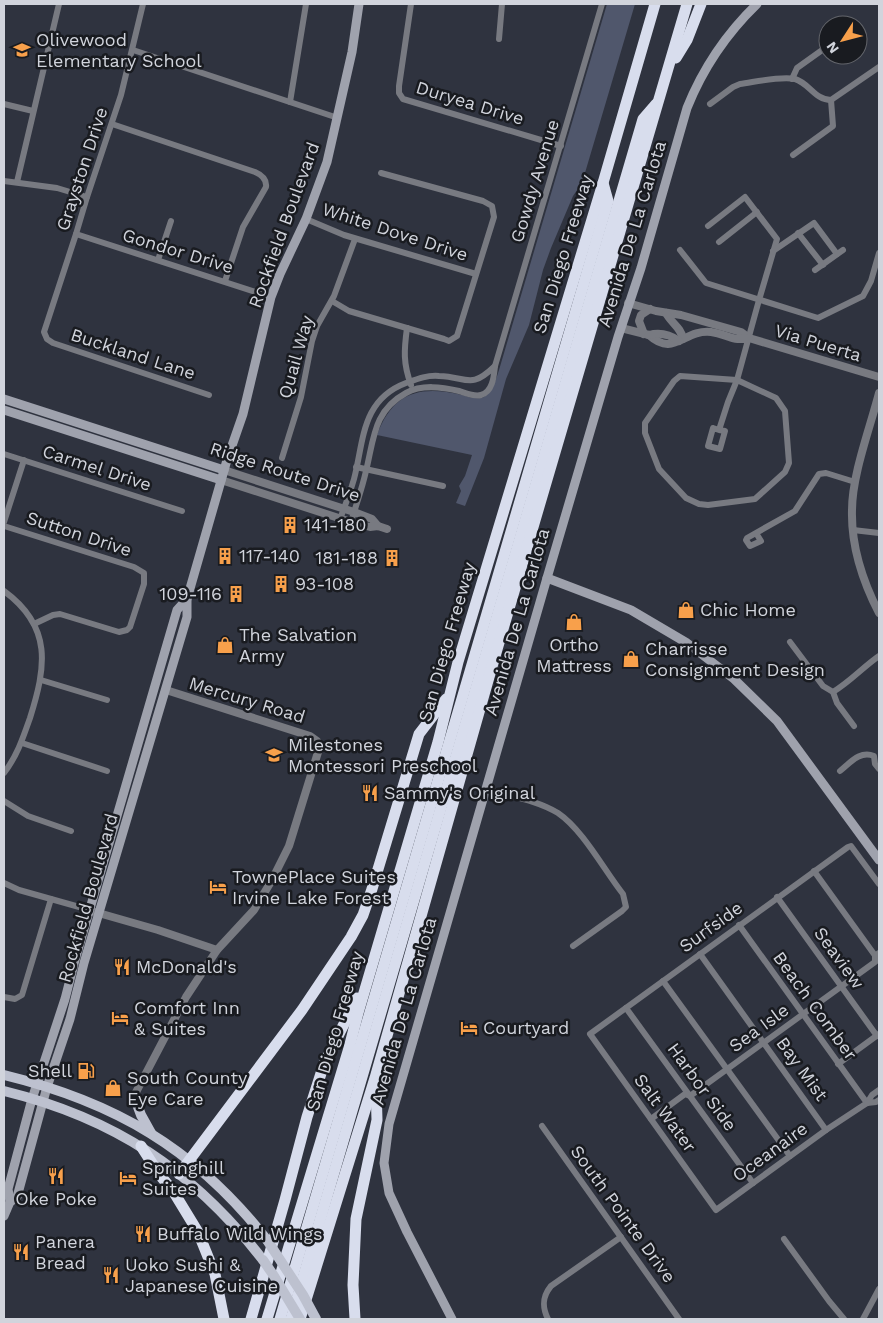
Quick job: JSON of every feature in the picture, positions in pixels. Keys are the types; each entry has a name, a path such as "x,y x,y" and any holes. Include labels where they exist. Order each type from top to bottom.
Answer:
{"highway":[{"name":"San Diego Freeway","path":"268,1319 347,1058 370,972 438,742 449,696 655,4"},
{"path":"301,1316 375,1078 496,654 687,4"},
{"path":"669,68 687,40 701,4"},
{"path":"291,1319 643,119 660,99"},
{"path":"280,1319 608,201 603,183"},
{"path":"179,1174 302,1010 351,937 372,889 420,734 449,696"},
{"path":"251,1319 307,1117 324,1064 370,972"},
{"path":"355,1319 352,1285 356,1219 377,1120 375,1078"},
{"path":"141,1146 198,1232 214,1274 224,1319"}],"main road":[{"name":"Rockfield Boulevard","path":"10,1202 8,1189 32,1099 42,1085 70,1019 84,963 187,617 187,599 221,480 244,414 272,297 280,274 306,218 322,175 338,118 352,52 359,4"},
{"name":"Avenida De La Carlota","path":"452,1319 393,1202 386,1183 384,1153 389,1124 485,789 687,108 696,85 720,46 757,4"},
{"name":"Ridge Route Drive","path":"4,399 224,470"},
{"name":"Ridge Route Drive","path":"4,410 221,480"},
{"path":"547,578 631,610 686,643 727,673 777,721 879,860"},
{"name":"Rockfield Boulevard","path":"4,1216 10,1202 17,1197 44,1103 42,1085 75,960 177,610 187,599"},
{"path":"158,679 166,690"},
{"path":"4,1075 42,1085 104,1108 152,1134 189,1160 225,1192 267,1240 303,1295 316,1319"},
{"path":"4,1091 66,1110 106,1127 141,1146 179,1174 234,1226 263,1260 301,1316"},
{"path":"134,1096 141,1115 152,1134"}],"street":[{"path":"18,182 59,4"},
{"name":"Grayston Drive","path":"48,341 45,337 44,328 121,95 143,4"},
{"path":"290,102 306,4"},
{"name":"Duryea Drive","path":"411,4 399,86 400,96 409,101 561,146"},
{"path":"499,39 502,4"},
{"name":"Gowdy Avenue","path":"351,522 367,469 374,431 394,402 413,390 437,387 473,395 482,395 493,381 495,366 602,4"},
{"path":"133,50 338,118"},
{"path":"792,79 797,68 818,53"},
{"path":"710,104 740,84 792,79 799,81 822,99 831,100 879,67"},
{"path":"792,155 833,126 831,100"},
{"path":"4,104 33,111"},
{"path":"112,124 255,172 266,181 266,187 243,227 225,281"},
{"path":"332,300 348,311 449,341 454,339 458,332 494,217 492,206 483,201 380,173"},
{"path":"4,181 57,188 86,198"},
{"path":"708,226 745,197 777,239 749,338"},
{"path":"719,242 757,212"},
{"name":"White Dove Drive","path":"306,218 333,232 476,274"},
{"path":"158,260 171,221"},
{"path":"774,251 814,223 837,254"},
{"name":"Gondor Drive","path":"76,234 272,297"},
{"path":"798,234 823,265"},
{"name":"Quail Way","path":"282,458 301,396 317,326 337,289 355,239"},
{"path":"680,250 706,283 818,318 863,296 871,281 879,253"},
{"path":"815,270 843,250"},
{"name":"Via Puerta","path":"628,304 681,315 741,332 749,338 879,377"},
{"path":"646,334 639,321 641,315 650,309"},
{"path":"666,313 682,332 681,340"},
{"path":"407,328 404,355 413,390"},
{"path":"621,328 646,334"},
{"name":"Via Puerta","path":"646,334 655,341 664,344 673,344 694,334 710,332 738,340 749,338"},
{"name":"Via Puerta","path":"719,430 737,380 749,338"},
{"name":"Buckland Lane","path":"48,341 209,395"},
{"path":"340,519 371,412 390,391 410,381 427,376 440,376 467,382 484,376 495,366"},
{"path":"680,376 737,380 776,398 782,404 785,411 789,463 785,472 755,499 708,505 699,504 686,498 659,469 645,433 645,423 674,380 680,376"},
{"path":"879,393 855,482 852,508 852,530 859,568 879,613"},
{"name":"Carmel Drive","path":"4,454 182,511"},
{"path":"4,522 24,460"},
{"path":"356,467 443,486"},
{"name":"Ridge Route Drive","path":"221,480 370,528 378,526 372,519 354,512 224,470"},
{"path":"756,533 795,511 819,474 826,473 855,482"},
{"name":"Sutton Drive","path":"4,526 134,567 144,573 144,584 133,619 127,630 118,632 60,614 50,616 34,624"},
{"path":"378,526 387,529"},
{"path":"852,530 879,533"},
{"path":"4,591 20,604 34,624 40,638 43,659 41,680 22,743 4,773"},
{"path":"790,642 823,686 833,692 837,703 854,726"},
{"path":"833,692 849,682 879,656"},
{"path":"41,680 107,700"},
{"name":"Mercury Road","path":"166,690 310,736 317,741 319,750 281,864 254,910 217,950"},
{"path":"22,743 107,771"},
{"path":"840,770 860,755 865,754 874,756 879,769"},
{"path":"485,789 542,806 561,816 573,826 623,894 626,907 622,912 573,946"},
{"path":"4,801 28,816 71,830"},
{"name":"Surfside","path":"590,1034 845,848 850,846 856,851 879,884"},
{"path":"814,871 878,957"},
{"path":"4,883 19,890 158,930 217,950 186,997 134,1096"},
{"name":"Seaview","path":"778,897 878,1035"},
{"path":"4,996 14,999 19,998 23,992 51,899"},
{"name":"Beach Comber","path":"739,925 867,1103"},
{"name":"Bay Mist","path":"700,954 826,1130"},
{"name":"Sea Isle","path":"651,1119 685,1094 690,1096 874,962 878,957"},
{"path":"663,981 790,1156"},
{"name":"Harbor Side","path":"626,1008 753,1183"},
{"name":"Salt Water","path":"590,1034 716,1210"},
{"path":"838,1064 878,1035"},
{"name":"Oceanaire","path":"716,1210 826,1130 867,1103 872,1095 879,1090"},
{"name":"Oceanaire","path":"867,1103 879,1100"},
{"name":"South Pointe Drive","path":"542,1126 679,1319"},
{"path":"548,1319 543,1300 545,1293 551,1286 621,1237"},
{"path":"784,1238 829,1302 844,1319"},
{"path":"863,1319 879,1289"}],"shaded area":[{"path":"607,4 635,4 582,183 573,196 543,270 529,325 506,379 484,458 465,506 456,503 461,491 459,486 465,476 472,455 377,435 391,409 410,395 433,391 479,398 484,397 492,388 499,370"}],"place":[{"name":"Olivewood Elementary School","path":"22,50"},
{"name":"141-180","path":"290,525"},
{"name":"117-140","path":"225,556"},
{"name":"181-188","path":"392,558"},
{"name":"93-108","path":"281,584"},
{"name":"109-116","path":"236,594"},
{"name":"Chic Home","path":"686,610"},
{"name":"Ortho Mattress","path":"574,622"},
{"name":"The Salvation Army","path":"225,645"},
{"name":"Charrisse Consignment Design","path":"631,659"},
{"name":"Milestones Montessori Preschool","path":"274,755"},
{"name":"Sammy's Original","path":"370,793"},
{"name":"TownePlace Suites Irvine Lake Forest","path":"218,887"},
{"name":"McDonald's","path":"122,967"},
{"name":"Comfort Inn & Suites","path":"120,1018"},
{"name":"Courtyard","path":"469,1028"},
{"name":"Shell","path":"86,1071"},
{"name":"South County Eye Care","path":"113,1088"},
{"name":"Oke Poke","path":"56,1176"},
{"name":"Springhill Suites","path":"128,1178"},
{"name":"Buffalo Wild Wings","path":"143,1234"},
{"name":"Panera Bread","path":"21,1252"},
{"name":"Uoko Sushi & Japanese Cuisine","path":"111,1275"}]}
